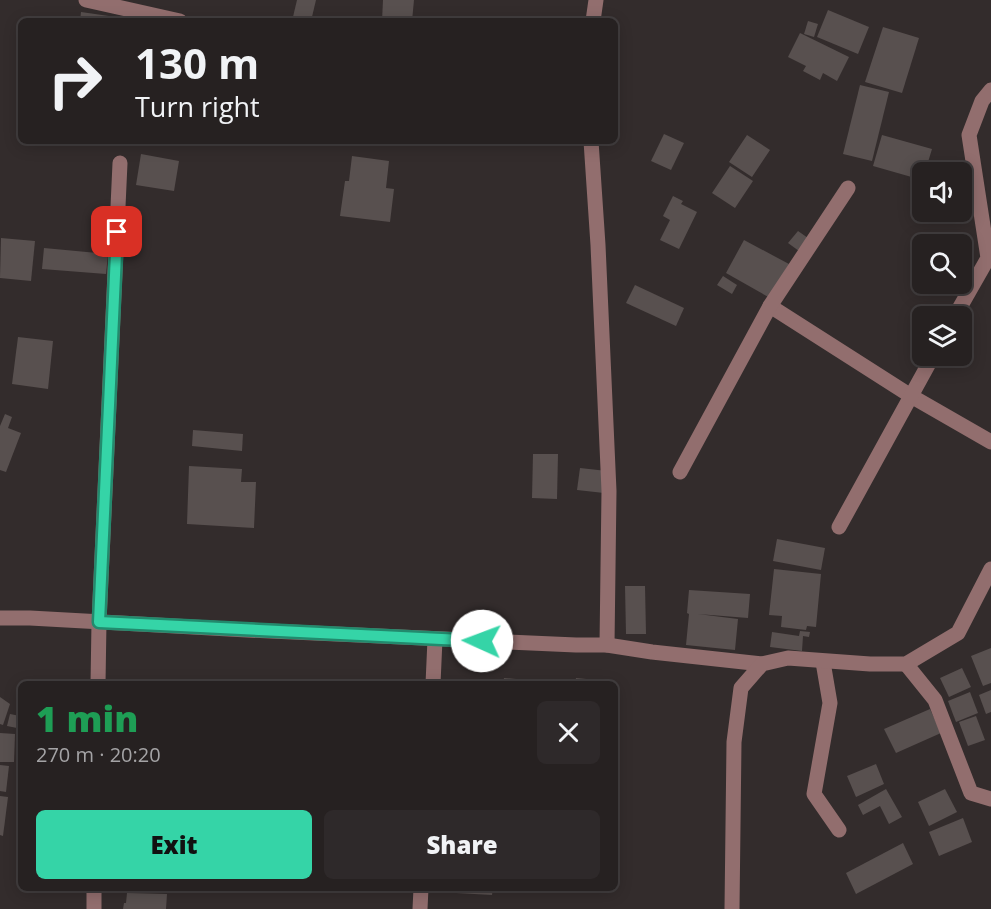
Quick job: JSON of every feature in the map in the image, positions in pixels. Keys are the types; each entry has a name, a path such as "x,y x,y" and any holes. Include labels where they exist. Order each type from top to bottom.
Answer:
{"street":[{"path":"86,0 167,18"},
{"path":"593,18 596,0"},
{"path":"961,306 988,258 969,135 982,101 991,90"},
{"path":"591,144 609,491 607,645"},
{"path":"98,681 120,163"},
{"path":"680,472 770,306 848,188"},
{"path":"770,306 911,396 991,442"},
{"path":"839,527 928,366"},
{"path":"0,618 607,645 762,663 788,658 824,662 906,664 958,633 991,569"},
{"path":"433,681 435,639"},
{"path":"824,662 830,703 814,794 839,830"},
{"path":"732,909 735,742 741,688 762,663"},
{"path":"906,664 935,700 970,793 991,799"},
{"path":"94,891 94,909"},
{"path":"420,909 421,891"}],"building":[{"path":"297,0 316,0 312,18 293,18"},
{"path":"383,0 414,0 412,18 382,18"},
{"path":"828,10 869,27 858,54 817,37"},
{"path":"81,12 123,18 80,18"},
{"path":"808,21 818,24 814,37 804,34"},
{"path":"883,27 919,38 902,93 865,82"},
{"path":"800,33 849,57 837,81 823,73 820,80 803,71 806,66 788,57"},
{"path":"860,85 889,92 872,161 843,154"},
{"path":"664,134 684,143 671,170 651,161"},
{"path":"747,135 770,150 752,177 729,162"},
{"path":"882,135 932,149 928,162 912,162 912,177 873,166"},
{"path":"141,154 179,161 174,191 136,185"},
{"path":"352,156 389,161 386,188 394,189 390,222 340,216 345,181 349,181"},
{"path":"730,166 753,181 735,208 712,193"},
{"path":"673,196 683,201 681,204 697,212 679,249 660,240 670,220 663,216"},
{"path":"798,231 808,238 799,251 788,243"},
{"path":"1,238 35,241 31,281 0,278"},
{"path":"744,240 789,264 770,298 726,273"},
{"path":"44,248 108,254 106,274 42,269"},
{"path":"723,276 737,285 732,294 717,285"},
{"path":"635,285 684,308 676,326 626,303"},
{"path":"18,337 53,341 48,389 12,384"},
{"path":"5,414 12,417 8,428 21,433 6,472 0,470 0,426"},
{"path":"193,430 243,434 242,451 192,446"},
{"path":"533,454 558,454 557,499 532,498"},
{"path":"189,466 242,469 241,482 256,482 254,528 187,524"},
{"path":"580,468 607,471 604,493 577,490"},
{"path":"777,539 825,548 821,570 773,561"},
{"path":"774,569 821,574 816,627 807,626 806,630 781,627 782,616 769,615"},
{"path":"625,586 645,586 646,634 626,634"},
{"path":"689,590 750,594 748,618 698,614 738,619 735,650 686,645"},
{"path":"800,631 810,632 809,637 803,636 802,651 770,647 772,632 799,636"},
{"path":"991,648 991,683 983,686 971,656"},
{"path":"962,668 971,687 949,697 940,678"},
{"path":"504,678 527,680 527,681 504,681"},
{"path":"576,678 597,680 597,681 576,681"},
{"path":"991,690 991,712 986,714 979,695"},
{"path":"970,692 978,713 956,722 948,701"},
{"path":"0,697 10,704 3,725 0,724"},
{"path":"930,709 941,733 896,753 884,729"},
{"path":"10,714 18,716 17,728 7,726"},
{"path":"976,716 985,740 968,746 959,722"},
{"path":"0,733 15,734 14,762 0,762"},
{"path":"876,764 884,784 856,797 847,776"},
{"path":"0,765 9,766 6,792 0,791"},
{"path":"886,789 902,817 889,824 880,806 863,815 858,805"},
{"path":"945,789 957,812 929,826 918,802"},
{"path":"0,796 8,797 3,836 0,835"},
{"path":"963,818 972,842 939,856 929,832"},
{"path":"903,843 913,864 856,894 846,873"},
{"path":"456,891 493,891 492,895 456,893"},
{"path":"127,893 167,894 166,909 123,909"}],"route":[{"path":"117,232 99,622 482,641"}]}
